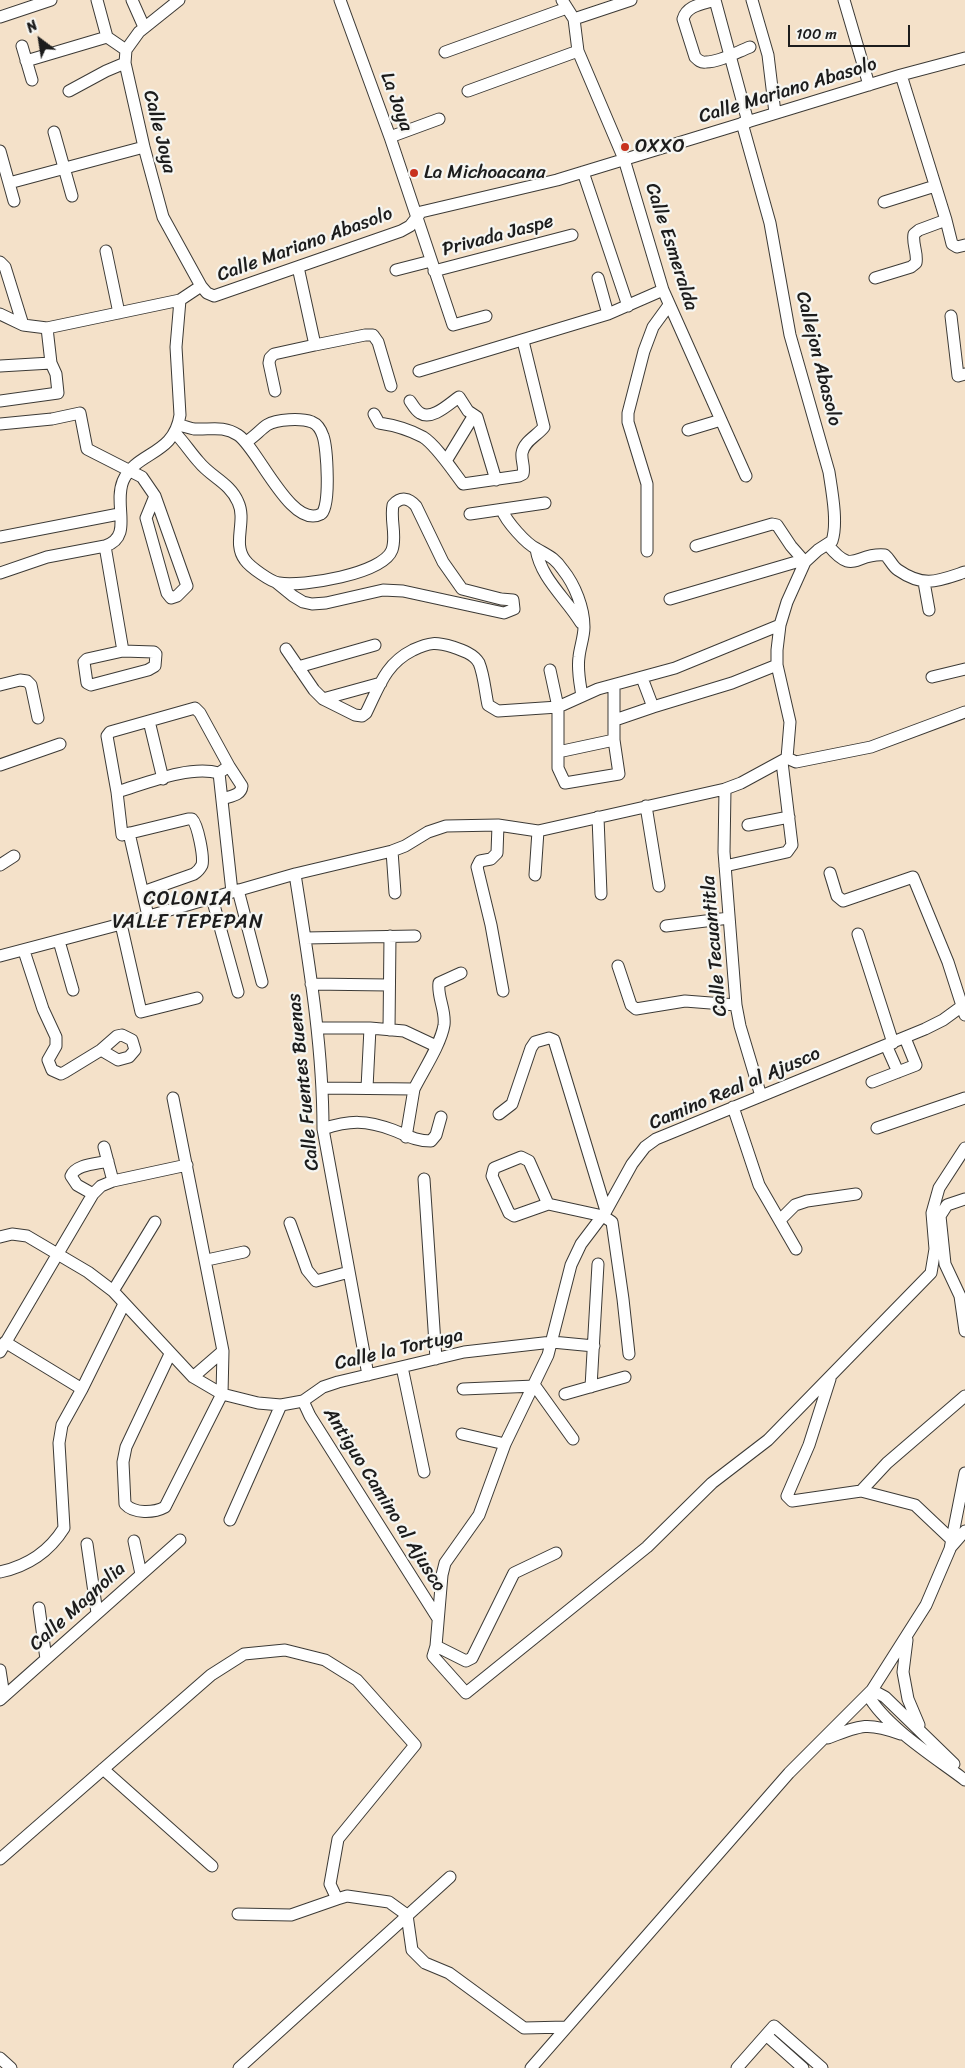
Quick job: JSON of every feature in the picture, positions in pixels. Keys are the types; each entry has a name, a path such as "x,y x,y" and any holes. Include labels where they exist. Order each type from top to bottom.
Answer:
{"street":[{"path":"0,17 51,0"},
{"path":"97,0 107,37 126,50 144,27 177,0"},
{"path":"132,0 144,27"},
{"name":"La Joya","path":"340,0 390,137 453,326 486,316"},
{"path":"574,19 631,0"},
{"name":"Callejon Abasolo","path":"730,55 705,63 695,57 683,19 688,9 715,0 730,55 770,224 790,335 829,472 835,534 828,545"},
{"path":"752,0 768,55 775,113"},
{"path":"844,0 869,85"},
{"path":"445,52 564,4"},
{"name":"Calle Esmeralda","path":"564,4 574,19 578,51 624,159 663,290 746,476"},
{"path":"26,61 107,37"},
{"path":"22,46 32,80"},
{"path":"730,55 750,47"},
{"name":"Calle Joya","path":"126,50 125,63 144,147 163,217 201,286"},
{"path":"468,91 578,51"},
{"name":"Calle Mariano Abasolo","path":"201,286 207,293 214,296 222,294 401,231 410,226 421,212 584,172 901,75 965,58"},
{"path":"69,91 125,63"},
{"path":"901,75 952,244 957,247 965,244"},
{"path":"390,137 439,119"},
{"path":"54,132 72,196"},
{"path":"9,183 144,147"},
{"path":"0,151 14,201"},
{"path":"584,172 628,306"},
{"path":"884,202 935,186"},
{"path":"875,278 911,266 916,262 914,234 918,230 946,220"},
{"name":"Privada Jaspe","path":"396,270 432,266 572,235"},
{"path":"106,251 119,313"},
{"path":"0,262 6,267 23,325"},
{"path":"298,267 315,345"},
{"path":"598,278 608,314"},
{"path":"0,314 23,325 47,328 180,300 201,286"},
{"path":"419,371 608,314 663,290"},
{"path":"0,573 47,557 105,546 119,538 121,530 119,514 123,481 130,471 169,442 177,429 180,415 176,347 180,300"},
{"path":"647,551 647,484 628,422 628,413 644,351 653,327 669,305"},
{"path":"951,316 958,376 965,374"},
{"path":"0,401 58,393 56,374 51,363 47,328"},
{"path":"275,391 269,363 270,358 274,354 365,334 374,335 378,342 391,386"},
{"path":"374,414 379,423 394,425 423,438 446,461 463,484 523,474 522,454 525,445 544,427 524,340"},
{"path":"0,366 51,363"},
{"path":"410,401 420,414 427,415 438,411 459,397 468,411 477,417 496,480"},
{"path":"0,424 52,419 80,413 87,449 142,477 155,496 187,586 178,596 171,598 167,593 146,518 155,496"},
{"path":"446,461 474,415"},
{"path":"177,429 223,428 240,436 272,481 303,514 312,516 322,513 326,509 328,497 324,438 318,426 313,422 303,420 276,422 269,424 246,442"},
{"path":"688,430 721,420"},
{"path":"177,429 199,462 228,486 239,502 242,516 240,552 246,562 302,602 312,604 326,603 383,590 403,590 504,613 514,609 515,604 513,600 508,598 501,599 462,589 443,562 416,506 410,500 404,498 397,500 393,505 392,551 385,559 374,566 333,578 303,584 277,583"},
{"path":"470,514 546,503"},
{"path":"502,510 510,526 536,549 546,552 564,570 581,607 584,628 578,659 582,696"},
{"path":"0,537 119,514"},
{"path":"696,546 772,524 777,525 790,546 804,561"},
{"path":"670,599 804,561 828,545 839,558 845,561 852,562 879,554 885,555 897,569 924,582 940,580 965,572"},
{"path":"105,546 122,651"},
{"path":"536,549 538,563 572,608 584,628"},
{"path":"725,866 787,852 792,846 785,760 790,722 778,665 777,650 780,625 787,602 804,561"},
{"path":"924,582 929,610"},
{"path":"286,649 314,690 323,699 355,716 362,716 366,713 387,670 394,662 425,644 435,642 467,652 478,662 488,704 492,708 506,710 558,707 598,689 675,668 780,625"},
{"path":"298,667 375,646"},
{"path":"122,651 154,652 156,654 155,666 148,670 91,685 87,683 84,662 87,658 122,651"},
{"path":"615,720 732,683 778,665"},
{"path":"932,678 965,669"},
{"path":"550,670 558,707 558,768 565,783 619,774 614,740 614,685"},
{"path":"642,678 653,707"},
{"path":"0,685 27,681 31,685 38,718"},
{"path":"323,699 381,683"},
{"path":"143,892 199,871 202,860 196,826 192,819 188,819 122,835 107,736 110,732 195,708 200,713 242,786 242,791 238,794 222,799"},
{"path":"0,956 24,951 295,874 392,851 405,846 428,832 446,826 498,825 538,831 725,789 785,760 796,762 871,747 965,712"},
{"path":"149,721 163,778"},
{"path":"558,752 614,740"},
{"path":"0,764 60,744"},
{"path":"117,792 163,778 207,770 219,773 229,766"},
{"path":"219,773 235,891 262,982"},
{"name":"Calle Tecuantitla","path":"725,789 725,866 736,1005 760,1096"},
{"path":"646,806 659,886"},
{"path":"598,817 601,894"},
{"path":"748,825 789,817"},
{"path":"498,825 497,853 491,859 480,861 477,867 503,991"},
{"path":"535,875 538,831"},
{"path":"129,833 148,916"},
{"path":"392,851 395,893"},
{"path":"0,865 14,856"},
{"name":"Calle Fuentes Buenas","path":"295,874 317,1028 323,1088 323,1129 368,1375"},
{"path":"830,874 837,896 843,901 913,876 948,962 964,1009"},
{"path":"212,898 238,992"},
{"path":"666,926 729,918"},
{"path":"121,924 141,1012 197,998"},
{"path":"858,934 898,1072"},
{"path":"389,1030 390,936"},
{"path":"305,938 415,936"},
{"path":"59,941 73,990"},
{"path":"24,951 42,1009 56,1037 56,1046 48,1060 52,1070 61,1074 101,1050"},
{"path":"618,966 631,1005 636,1009 685,1001 736,1005"},
{"path":"406,1137 414,1089 444,1026 444,1014 438,989 439,983 461,973"},
{"path":"310,984 388,985"},
{"name":"Camino Real al Ajusco","path":"434,1651 445,1563 479,1516 505,1444 548,1356 572,1265 581,1244 604,1214 632,1164 646,1147 656,1139 905,1038 964,1009"},
{"path":"317,1028 370,1028 404,1031 436,1046"},
{"path":"367,1088 370,1028"},
{"path":"499,1114 512,1104 530,1048 535,1042 549,1038 554,1040 604,1214 612,1222 624,1299 629,1354"},
{"path":"872,1082 916,1064 905,1038"},
{"path":"323,1088 414,1089"},
{"path":"170,1354 126,1447 123,1462 124,1488 125,1504 129,1508 151,1511 165,1507 222,1394 224,1351 173,1098"},
{"path":"876,1128 965,1098"},
{"path":"733,1107 759,1185 796,1249"},
{"path":"323,1129 352,1121 367,1122 406,1137 431,1141 436,1135 441,1117"},
{"path":"104,1147 112,1181"},
{"path":"434,1651 466,1693 647,1547 712,1483 768,1440 931,1273 935,1249 932,1213 939,1188 965,1148"},
{"path":"548,1204 529,1161 521,1157 494,1168 492,1176 509,1213 514,1216 548,1204 604,1214"},
{"path":"93,1194 77,1185 71,1176 73,1171 78,1168 108,1161"},
{"path":"82,1389 3,1347 93,1194 101,1186 112,1181 187,1165"},
{"path":"424,1179 436,1359"},
{"path":"780,1220 794,1205 807,1201 856,1194"},
{"path":"965,1199 947,1205 940,1216 945,1264 960,1296 965,1330"},
{"path":"113,1292 155,1222"},
{"path":"290,1223 306,1270 316,1281 349,1272"},
{"name":"Calle la Tortuga","path":"0,1237 12,1234 27,1236 88,1272 113,1292 193,1377 222,1394 258,1403 281,1405 302,1401 323,1387 464,1352 552,1342 594,1346"},
{"path":"206,1260 244,1252"},
{"path":"591,1387 598,1264"},
{"path":"0,1572 16,1569 32,1562 57,1539 64,1528 59,1443 62,1425 124,1304"},
{"path":"193,1377 224,1351"},
{"path":"402,1367 424,1472"},
{"path":"832,1375 809,1445 787,1496 792,1501 861,1491 915,1505 951,1544"},
{"path":"565,1394 625,1377"},
{"path":"463,1389 535,1386 573,1439"},
{"path":"861,1491 887,1462 965,1396"},
{"name":"Antiguo Camino al Ajusco","path":"302,1401 437,1617"},
{"path":"230,1520 281,1405"},
{"path":"462,1434 505,1444"},
{"path":"531,2068 790,1773 870,1693 926,1605 951,1544 965,1473"},
{"path":"951,1544 965,1530"},
{"name":"Calle Magnolia","path":"2,1698 180,1540"},
{"path":"134,1541 141,1574"},
{"path":"87,1544 97,1613"},
{"path":"434,1651 466,1661 472,1658 514,1573 556,1553"},
{"path":"38,1608 46,1659"},
{"path":"907,1636 903,1672 908,1699 922,1732"},
{"path":"0,1859 211,1675 244,1654 285,1650 325,1660 357,1680 415,1745 338,1839 330,1884 337,1899"},
{"path":"0,1670 2,1698"},
{"path":"870,1693 884,1697 965,1776"},
{"path":"870,1693 874,1705 906,1735 965,1780"},
{"path":"824,1739 858,1726 881,1727 906,1735"},
{"path":"103,1769 212,1866"},
{"path":"239,2068 450,1878"},
{"path":"238,1914 292,1915 347,1896 389,1902 407,1915 412,1950 424,1963 449,1973 524,2028 566,2027"},
{"path":"737,2068 774,2026 822,2068"},
{"path":"766,2035 803,2068"},
{"path":"0,2058 11,2068"}],"place":[{"name":"OXXO","path":"625,147"},
{"name":"La Michoacana","path":"414,173"}],"district":[{"name":"COLONIA VALLE TEPEPAN","path":"188,912"}]}
